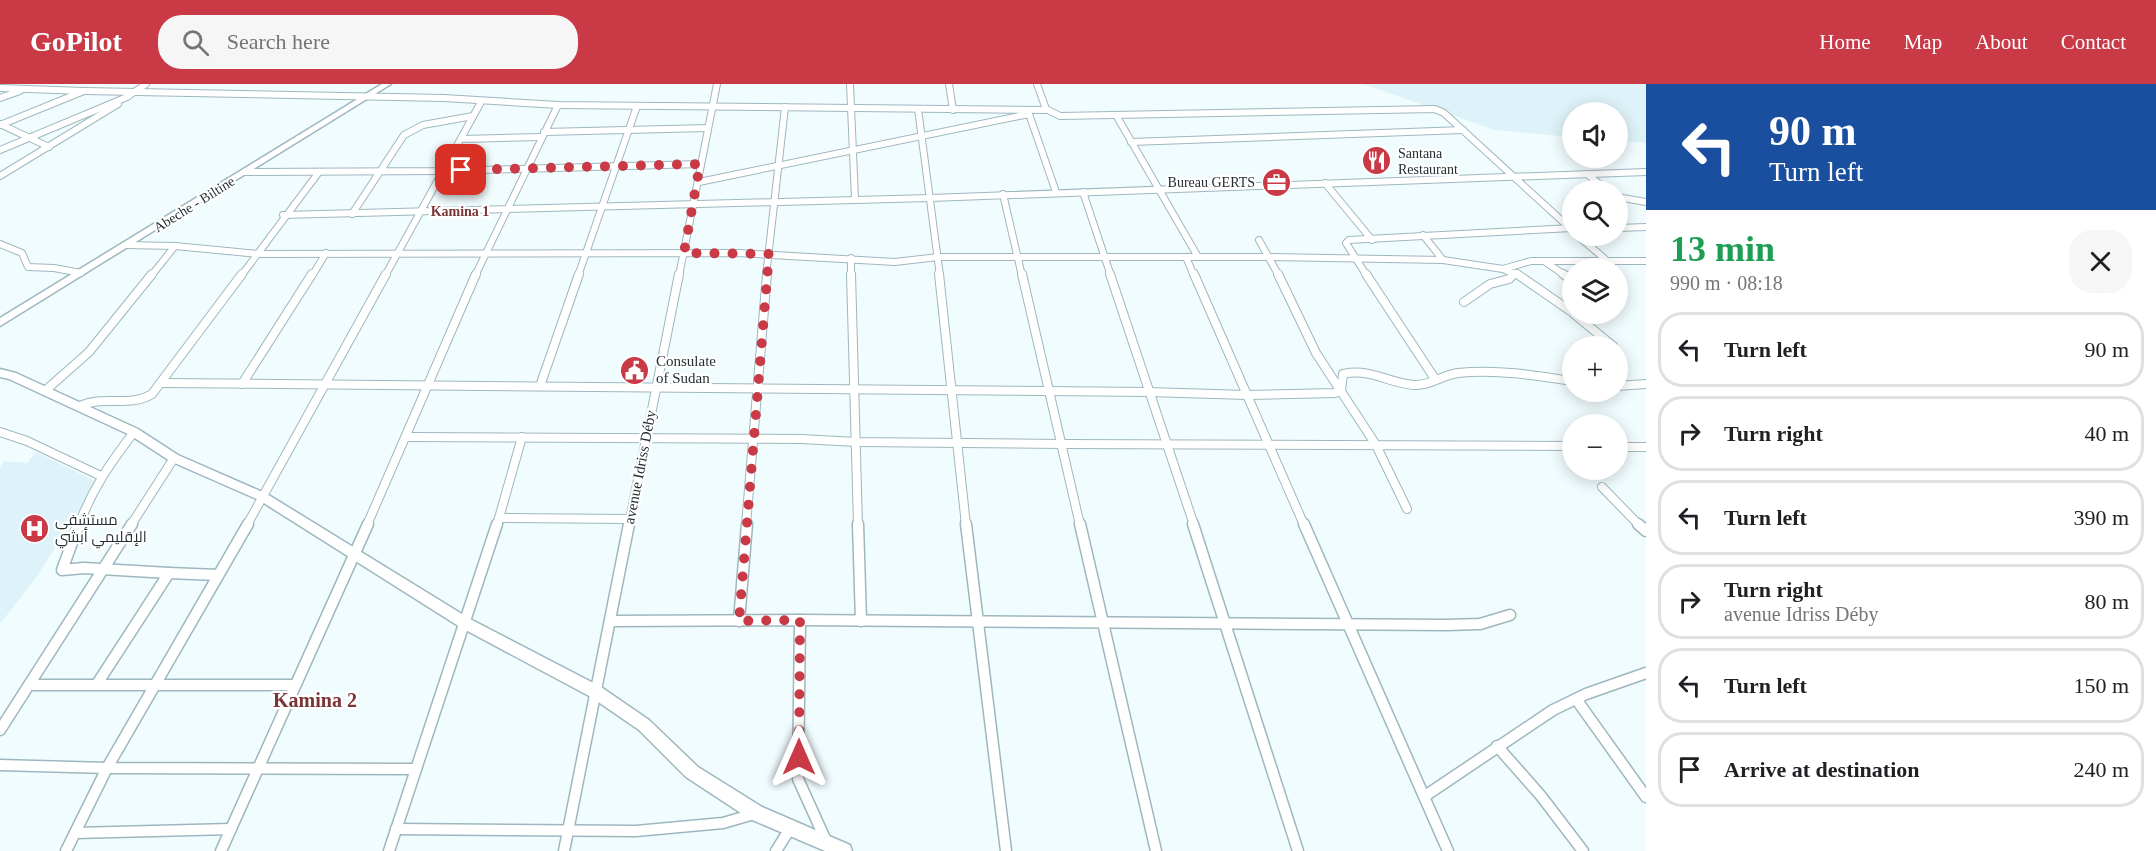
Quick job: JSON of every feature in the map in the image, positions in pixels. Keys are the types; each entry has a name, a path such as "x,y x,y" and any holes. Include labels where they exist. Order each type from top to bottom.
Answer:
{"street":[{"path":"0,176 96,119 146,84"},
{"name":"Abeche - Biltine","path":"0,323 387,84"},
{"name":"avenue Idriss Déby","path":"564,851 717,84"},
{"path":"850,84 855,199"},
{"path":"949,84 953,110"},
{"path":"1037,84 1046,110 1050,114 1060,116 1430,108 1444,113 1562,220"},
{"path":"0,88 368,96 558,105 1028,112"},
{"path":"0,98 26,89"},
{"path":"0,124 84,91"},
{"path":"0,150 127,97"},
{"path":"66,851 107,768 262,497 481,102"},
{"path":"221,851 407,437 485,252 558,105"},
{"path":"540,386 637,106"},
{"path":"739,621 752,439 785,107"},
{"path":"918,109 938,257 956,443 1006,851"},
{"path":"699,182 1046,110"},
{"path":"1028,112 1056,192"},
{"path":"1116,115 1198,257"},
{"path":"352,214 404,135 423,125 473,116"},
{"path":"0,124 50,147"},
{"path":"461,139 708,128"},
{"path":"1131,142 1463,130"},
{"path":"245,172 444,171 700,164"},
{"path":"80,406 94,401 132,404 143,401 161,383 258,254 283,215 319,172"},
{"path":"283,215 930,198 1646,172"},
{"path":"1587,174 1594,180"},
{"path":"1325,183 1372,240"},
{"path":"1083,192 1298,851"},
{"path":"1003,194 1156,851"},
{"path":"1628,199 1646,202"},
{"path":"1628,228 1646,227"},
{"path":"1436,379 1346,243 1349,240 1423,235 1562,229"},
{"path":"1423,235 1443,260"},
{"path":"1259,240 1270,257 1316,354 1376,444 1407,509"},
{"path":"0,244 22,253 28,267 54,268 81,273"},
{"path":"126,245 175,246 258,254 396,252 769,254 900,262 938,257 1270,257 1443,260 1493,266 1515,273 1562,305"},
{"path":"46,390 89,352 175,246"},
{"path":"1590,246 1604,258"},
{"path":"242,384 326,253"},
{"path":"1186,257 1350,624 1448,851"},
{"path":"851,258 861,621"},
{"path":"1503,269 1531,261 1562,260"},
{"path":"1628,260 1646,261"},
{"path":"1544,261 1562,273"},
{"path":"1464,302 1490,284 1509,279 1515,273"},
{"path":"1586,324 1601,336"},
{"path":"1341,391 1343,374 1356,370 1373,372 1406,383 1422,385 1455,374 1510,373 1562,380"},
{"path":"0,373 46,390 80,406 134,432 174,458 262,497 465,622 596,692 644,725 692,772 756,813 844,851"},
{"path":"161,383 1149,392 1247,395 1318,394 1341,391"},
{"path":"1628,385 1646,384"},
{"path":"0,432 33,443 101,476"},
{"path":"134,432 101,476 85,505 62,570 103,569 218,575"},
{"path":"407,437 1062,444 1562,446"},
{"path":"389,851 499,518 522,437"},
{"path":"1628,447 1646,447"},
{"path":"0,730 174,458"},
{"path":"1602,487 1646,531"},
{"path":"499,518 629,519"},
{"path":"97,684 169,573"},
{"path":"610,621 1480,624 1510,615"},
{"path":"800,620 798,779 827,843"},
{"path":"1425,796 1553,710 1646,673"},
{"path":"29,685 295,685"},
{"path":"1576,699 1646,797"},
{"path":"1497,746 1541,796 1583,851"},
{"path":"0,765 107,768 415,769"},
{"path":"396,829 636,831 723,823 756,813"},
{"path":"776,851 791,827"},
{"path":"75,833 231,829"}],"shaded area":[{"path":"1363,84 1646,84 1646,143 1628,142 1628,102 1562,102 1562,136 1495,130"},
{"name":"مستشفى الإقليمي أبشي","path":"36,452 97,482 37,576 0,624 0,468 4,461 27,463"}],"place":[{"name":"Santana Restaurant","path":"1377,161"},
{"name":"Bureau GERTS","path":"1276,182"},
{"name":"Consulate of Sudan","path":"635,370"},
{"name":"مستشفى الإقليمي أبشي","path":"34,529"}],"district":[{"name":"Kamina 1","path":"460,211"},
{"name":"Kamina 2","path":"315,700"}],"route":[{"path":"461,170 700,164 699,182 684,253 769,254 752,439 739,621 800,620 799,757"}]}
